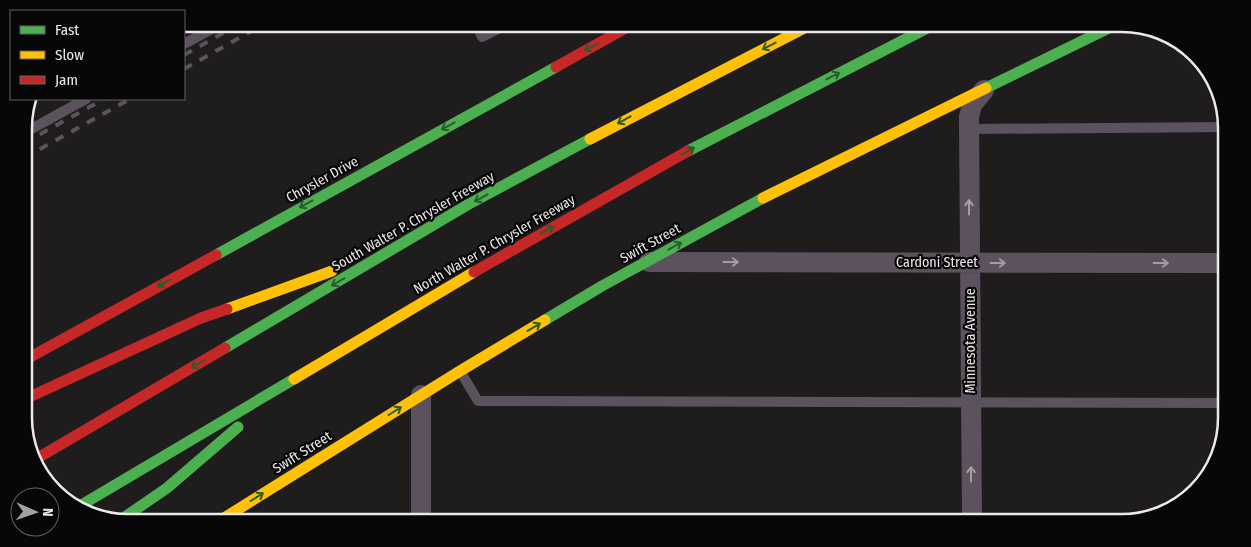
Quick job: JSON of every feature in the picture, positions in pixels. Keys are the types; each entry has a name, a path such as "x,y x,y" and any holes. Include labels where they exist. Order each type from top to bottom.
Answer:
{"main road":[{"name":"South Walter P. Chrysler Freeway","path":"41,456 469,204 634,115 796,32"},
{"name":"North Walter P. Chrysler Freeway","path":"84,503 504,254 687,152 919,32"},
{"name":"Swift Street","path":"230,514 460,370 647,262 765,197 1101,32"},
{"name":"Chrysler Drive","path":"32,355 618,33"},
{"path":"32,396 201,318 395,249"},
{"path":"129,514 166,488 297,378"}],"street":[{"name":"Minnesota Avenue","path":"972,514 969,130 970,109 975,100 988,87"},
{"name":"Minnesota Avenue","path":"959,102 966,127 969,130"},
{"name":"Cardoni Street","path":"647,262 1218,263"},
{"path":"421,395 421,514"}],"lane":[{"path":"185,43 205,33"},
{"path":"480,33 482,37 491,33"},
{"path":"33,129 84,100"},
{"path":"969,130 1218,127"},
{"path":"460,370 478,401 1218,403"}],"railway":[{"path":"185,54 223,33"},
{"path":"185,68 248,33"},
{"path":"33,138 102,100"},
{"path":"33,153 128,100"}],"traffic: fast":[{"path":"688,151 919,32"},
{"path":"986,88 1101,32"},
{"path":"216,255 556,67"},
{"path":"225,348 469,204 590,139"},
{"path":"545,320 602,286 763,198"},
{"path":"84,503 294,379"},
{"path":"129,514 167,488 238,427"}],"traffic: slow":[{"path":"590,139 796,32"},
{"path":"763,198 986,88"},
{"path":"227,309 332,271"},
{"path":"294,379 474,272"},
{"path":"230,514 545,320"}],"traffic: jam":[{"path":"556,67 618,33"},
{"path":"474,272 688,151"},
{"path":"32,356 216,255"},
{"path":"32,396 201,318 227,309"},
{"path":"41,456 225,348"}]}
